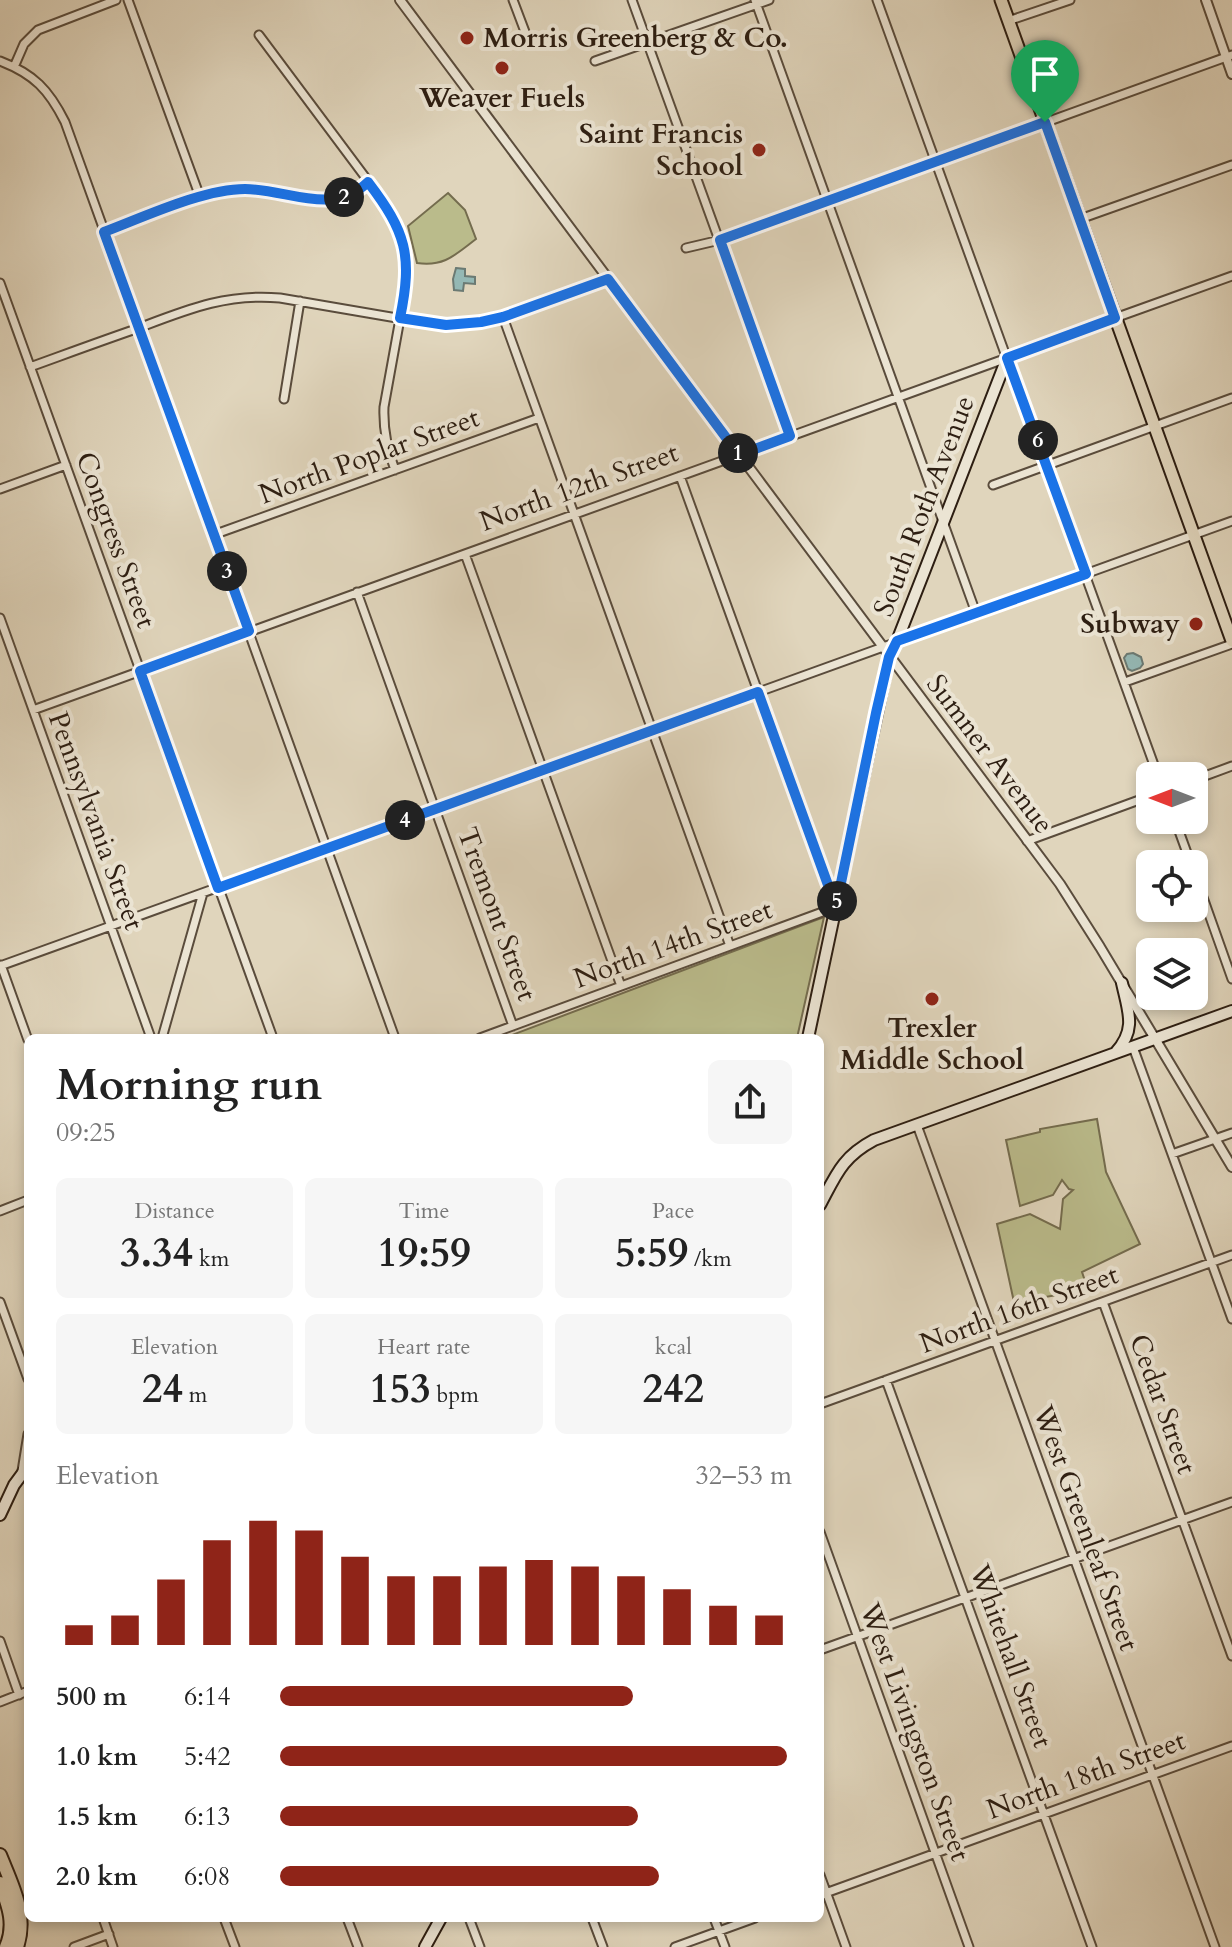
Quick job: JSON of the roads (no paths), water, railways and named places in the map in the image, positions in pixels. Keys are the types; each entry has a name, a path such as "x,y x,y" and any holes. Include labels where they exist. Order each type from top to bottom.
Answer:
{"highway":[{"path":"0,1855 21,1915 21,1935 17,1947"},
{"path":"0,1883 11,1916 11,1933 6,1947"}],"main road":[{"path":"1001,0 1232,643"},
{"name":"North 12th Street","path":"1007,358 1115,318"},
{"name":"South Roth Avenue","path":"809,1034 886,652 897,641 1007,358"},
{"path":"1115,1054 1126,1041 1129,1030 1122,983"},
{"path":"824,1197 837,1171 853,1153 874,1140 1232,1011"},
{"path":"0,1515 24,1471"},
{"path":"425,1947 439,1922"}],"street":[{"path":"14,67 24,44 38,30 116,0"},
{"path":"128,0 200,197"},
{"name":"Sumner Avenue","path":"400,0 1074,905 1232,1167"},
{"path":"513,0 530,45"},
{"path":"632,0 790,436"},
{"path":"595,61 756,2 769,0"},
{"path":"877,0 1153,762"},
{"path":"1008,21 1070,0"},
{"path":"1206,0 1229,56 1232,74"},
{"path":"756,2 976,613"},
{"path":"259,35 389,209 406,253 407,280 384,407 385,437 395,470"},
{"path":"686,248 720,240 1229,56"},
{"path":"0,61 40,84 57,105 65,122 394,1034"},
{"path":"1080,219 1232,165"},
{"path":"104,232 200,197 226,191 245,189 331,200 352,194 368,182"},
{"name":"North 12th Street","path":"1115,318 1232,276"},
{"path":"30,367 192,308 230,298 262,296 446,325 503,317 608,279"},
{"name":"Congress Street","path":"0,283 272,1034"},
{"path":"284,399 300,301"},
{"path":"503,317 730,946"},
{"name":"North 12th Street","path":"33,710 1007,358"},
{"path":"993,485 1232,398"},
{"name":"North Poplar Street","path":"213,535 539,418"},
{"path":"0,489 66,465"},
{"path":"680,476 836,907"},
{"path":"897,641 1232,521"},
{"path":"465,554 621,986"},
{"name":"Tremont Street","path":"357,592 513,1026"},
{"name":"Pennsylvania Street","path":"0,618 150,1034"},
{"path":"1125,682 1232,643"},
{"path":"26,1034 0,965 758,692 886,652"},
{"path":"1208,775 1232,766"},
{"path":"1027,841 1136,801"},
{"path":"163,1034 203,893"},
{"name":"North 14th Street","path":"491,1034 836,907"},
{"path":"1208,911 1232,979"},
{"path":"1133,1047 1232,1319"},
{"name":"West Greenleaf Street","path":"917,1125 1215,1947"},
{"path":"1172,1154 1232,1133"},
{"path":"0,1211 24,1202"},
{"name":"North 16th Street","path":"824,1403 1232,1255"},
{"path":"0,1302 24,1368"},
{"name":"Cedar Street","path":"1103,1302 1232,1656"},
{"name":"Whitehall Street","path":"886,1380 1092,1947"},
{"path":"824,1649 1232,1502"},
{"name":"West Livingston Street","path":"824,1543 969,1947"},
{"path":"0,1641 24,1693 0,1702"},
{"name":"North 18th Street","path":"824,1894 1232,1746"},
{"path":"824,1896 846,1947"},
{"path":"104,1922 113,1947"},
{"path":"226,1922 235,1947"},
{"path":"349,1922 358,1947"},
{"path":"471,1922 480,1947"},
{"path":"594,1922 603,1947"},
{"path":"716,1922 725,1947"},
{"path":"675,1947 744,1922"},
{"path":"74,1947 109,1934"}],"water":[{"path":"456,268 465,269 465,276 475,277 475,284 464,283 463,291 454,290"},
{"path":"1133,653 1141,657 1143,664 1132,671 1124,658"}],"place":[{"name":"Morris Greenberg & Co.","path":"467,38"},
{"name":"Weaver Fuels","path":"502,68"},
{"name":"Saint Francis School","path":"759,150"},
{"name":"Subway","path":"1196,624"},
{"name":"Trexler Middle School","path":"932,999"}]}
